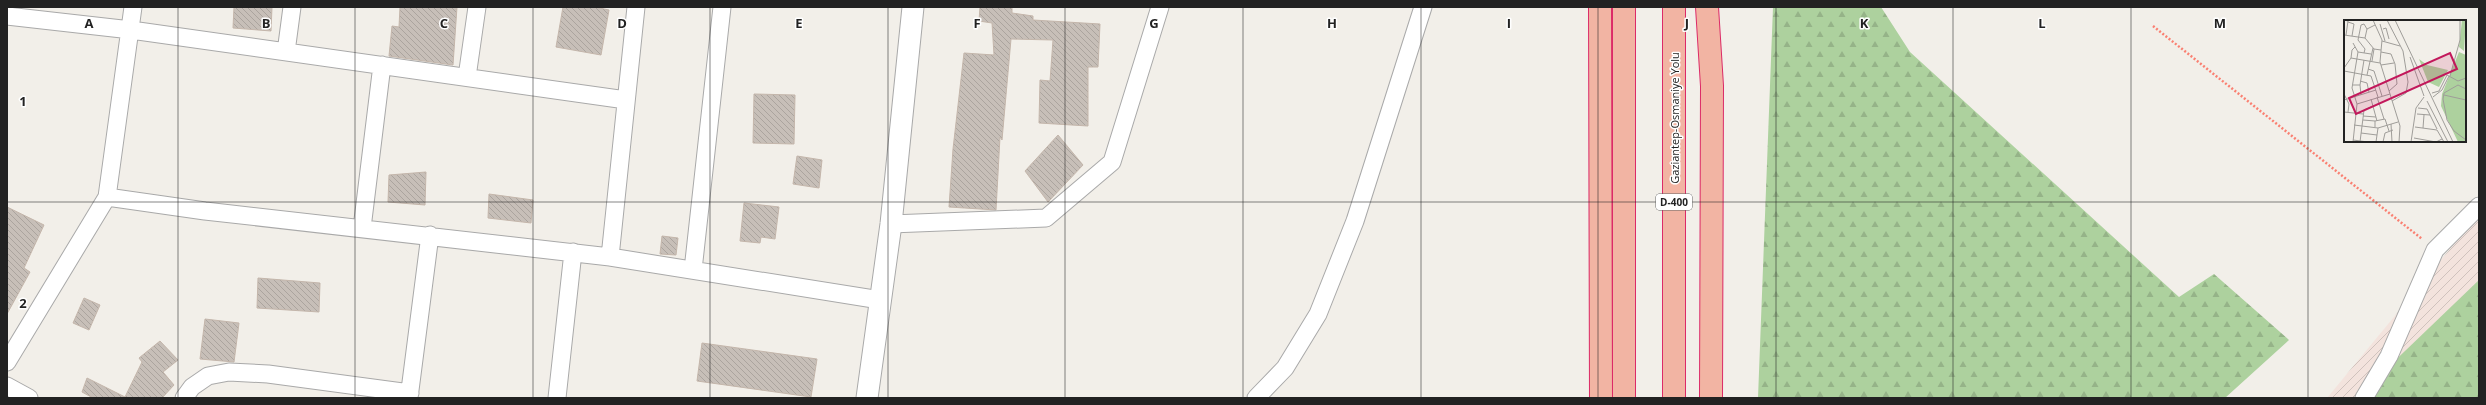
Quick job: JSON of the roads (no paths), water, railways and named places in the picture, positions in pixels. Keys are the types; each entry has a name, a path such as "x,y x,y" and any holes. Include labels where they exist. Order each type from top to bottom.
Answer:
{"highway":[{"path":"1600,7 1601,398"},
{"path":"1624,7 1624,398"},
{"name":"Gaziantep-Osmaniye Yolu","path":"1674,7 1674,398"},
{"path":"1707,7 1712,86 1711,398"}],"street":[{"path":"7,362 107,197 134,7"},
{"path":"286,52 292,7"},
{"path":"467,77 477,7"},
{"path":"610,257 636,7"},
{"path":"693,270 722,7"},
{"path":"867,398 891,224 913,7"},
{"path":"891,224 1046,218 1112,162 1160,7"},
{"path":"1256,398 1285,368 1318,314 1355,221 1423,7"},
{"path":"7,16 131,30 626,100"},
{"path":"362,228 382,65"},
{"path":"107,197 205,211 573,252 880,300"},
{"path":"2364,398 2389,356 2435,250 2479,206"},
{"path":"184,398 192,386 208,376 229,372 268,374 409,395 430,235"},
{"path":"557,398 573,252"},
{"path":"7,386 29,398"}]}
